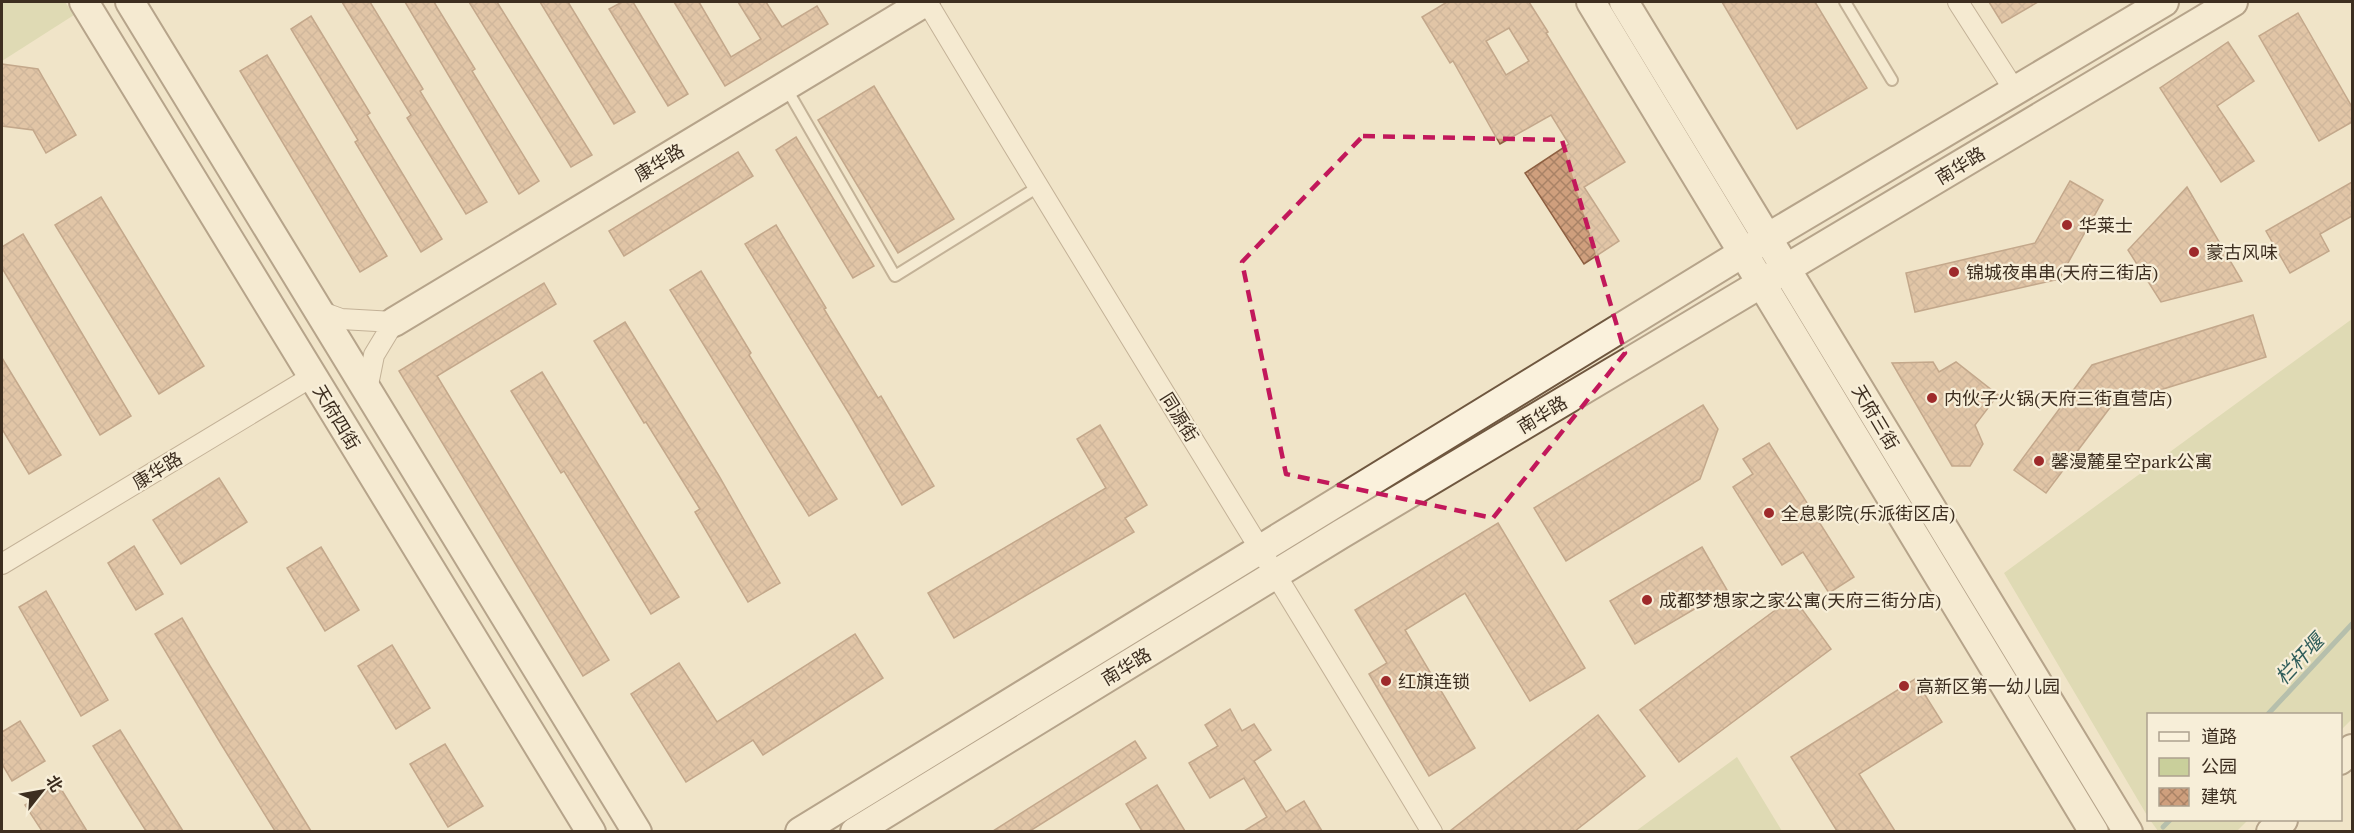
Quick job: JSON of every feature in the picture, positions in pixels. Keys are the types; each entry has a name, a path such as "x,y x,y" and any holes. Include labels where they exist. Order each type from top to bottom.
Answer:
{"main road":[{"name":"天府四街","path":"84,2 591,831"},
{"path":"130,2 637,831"},
{"name":"康华路","path":"394,322 926,2"},
{"name":"天府三街","path":"1592,2 2094,831"},
{"name":"天府三街","path":"1624,2 2125,826"},
{"name":"南华路","path":"800,831 1767,238 2164,2"},
{"name":"南华路","path":"855,831 1761,282 2233,2"}],"street":[{"name":"同源街","path":"926,2 1432,831"},
{"path":"1958,2 2015,91"},
{"path":"319,311 341,319 394,322 374,355 367,390"},
{"name":"康华路","path":"2,564 313,376"}],"lane":[{"path":"1845,2 1892,80"},
{"path":"784,86 895,276 1038,187"}],"highlighted area":[{"path":"1363,136 1562,140 1625,353 1493,518 1286,474 1242,262"}],"green space":[{"path":"2,2 65,2 74,15 2,61"},
{"path":"2352,319 2352,719 2342,729 2342,713 2147,713 2147,815 2004,573"},
{"path":"1737,757 1782,831 1636,831"},
{"path":"2151,821 2247,821 2236,832 2158,831"}],"building":[{"path":"342,2 370,2 423,89 420,91 487,202 466,214 407,118 411,115"},
{"path":"405,2 434,2 475,69 472,71 539,181 519,194"},
{"path":"469,2 497,2 592,155 571,167"},
{"path":"540,2 568,2 635,112 614,124"},
{"path":"622,2 633,2 688,94 668,106 609,9"},
{"path":"674,2 699,2 731,57 761,39 738,2 766,2 782,27 817,6 828,24 725,86"},
{"path":"1447,2 1529,2 1625,162 1584,187 1619,241 1584,264 1525,173 1569,144 1551,115 1500,144 1453,61 1450,63 1422,17","holes":["1509,28 1529,61 1506,75 1486,41"]},
{"path":"1722,2 1815,2 1867,88 1797,129"},
{"path":"1989,2 2038,2 2002,23"},
{"path":"2298,13 2352,107 2352,122 2319,141 2259,36"},
{"path":"311,16 370,113 367,115 442,239 421,252 355,142 358,140 291,29"},
{"path":"2228,42 2254,81 2217,106 2254,161 2221,182 2160,88"},
{"path":"267,55 387,256 360,272 240,71"},
{"path":"2,64 38,69 76,135 46,153 33,130 2,126"},
{"path":"874,86 954,219 898,253 818,120"},
{"path":"796,137 874,266 853,278 776,150"},
{"path":"738,152 753,176 624,256 609,231"},
{"path":"2070,181 2103,200 2059,279 1915,312 1906,273 2035,243"},
{"path":"2352,182 2352,216 2320,234 2329,251 2290,273 2266,231"},
{"path":"2187,187 2242,281 2161,302 2128,250"},
{"path":"101,197 204,366 159,394 55,225"},
{"path":"776,225 826,308 824,309 878,398 881,396 934,486 902,505 850,415 745,244"},
{"path":"23,234 131,416 100,435 2,268 2,247"},
{"path":"701,271 751,353 749,355 837,499 809,516 670,290"},
{"path":"544,283 556,304 437,376 609,660 583,676 399,371"},
{"path":"2253,315 2266,357 2112,405 2046,493 2014,470 2092,365"},
{"path":"625,322 719,476 780,583 748,602 695,512 700,509 594,341"},
{"path":"2,358 61,455 29,474 2,429"},
{"path":"1933,362 1939,372 1956,362 1998,395 1975,425 1983,444 1970,466 1952,466 1892,363"},
{"path":"542,372 679,597 651,614 564,471 561,473 511,391"},
{"path":"1703,405 1718,429 1700,479 1566,561 1534,508"},
{"path":"1100,425 1147,505 1125,518 1134,532 954,638 928,593 1106,488 1077,439"},
{"path":"1769,443 1854,577 1829,593 1803,552 1782,565 1733,487 1753,474 1743,459"},
{"path":"219,478 247,522 181,564 153,520"},
{"path":"1498,523 1585,668 1530,701 1465,593 1405,630 1475,748 1429,776 1369,674 1387,663 1355,610"},
{"path":"134,546 163,594 136,610 108,563"},
{"path":"321,547 359,610 325,631 287,568"},
{"path":"1702,547 1727,590 1635,644 1610,601"},
{"path":"46,591 108,700 81,716 19,607"},
{"path":"1793,597 1831,649 1679,762 1640,710"},
{"path":"182,618 311,831 275,831 221,744 155,634"},
{"path":"855,634 883,678 763,755 753,740 686,782 631,694 679,663 717,722"},
{"path":"392,645 430,708 396,729 358,666"},
{"path":"1915,679 1942,722 1859,774 1895,831 1837,831 1791,757"},
{"path":"1230,709 1242,731 1254,724 1271,750 1254,761 1286,812 1304,801 1322,831 1244,831 1267,817 1244,778 1210,798 1189,763 1218,746 1205,725"},
{"path":"1598,715 1645,776 1575,831 1450,831"},
{"path":"20,721 45,761 12,781 2,764 2,732"},
{"path":"120,730 183,831 146,831 122,793 93,746"},
{"path":"1135,741 1146,758 1030,831 993,831"},
{"path":"445,744 483,806 448,827 410,764"},
{"path":"58,784 87,831 42,831 25,805"},
{"path":"1157,785 1185,831 1142,831 1126,804"}],"waterway":[{"name":"栏杆堰","path":"2269,713 2352,624"},
{"name":"栏杆堰","path":"2163,827 2169,821"}],"place":[{"name":"华莱士","path":"2067,225"},
{"name":"蒙古风味","path":"2194,252"},
{"name":"锦城夜串串(天府三街店)","path":"1954,272"},
{"name":"内伙子火锅(天府三街直营店)","path":"1932,398"},
{"name":"馨漫麓星空park公寓","path":"2039,461"},
{"name":"全息影院(乐派街区店)","path":"1769,513"},
{"name":"成都梦想家之家公寓(天府三街分店)","path":"1647,600"},
{"name":"红旗连锁","path":"1386,681"},
{"name":"高新区第一幼儿园","path":"1904,686"}]}
